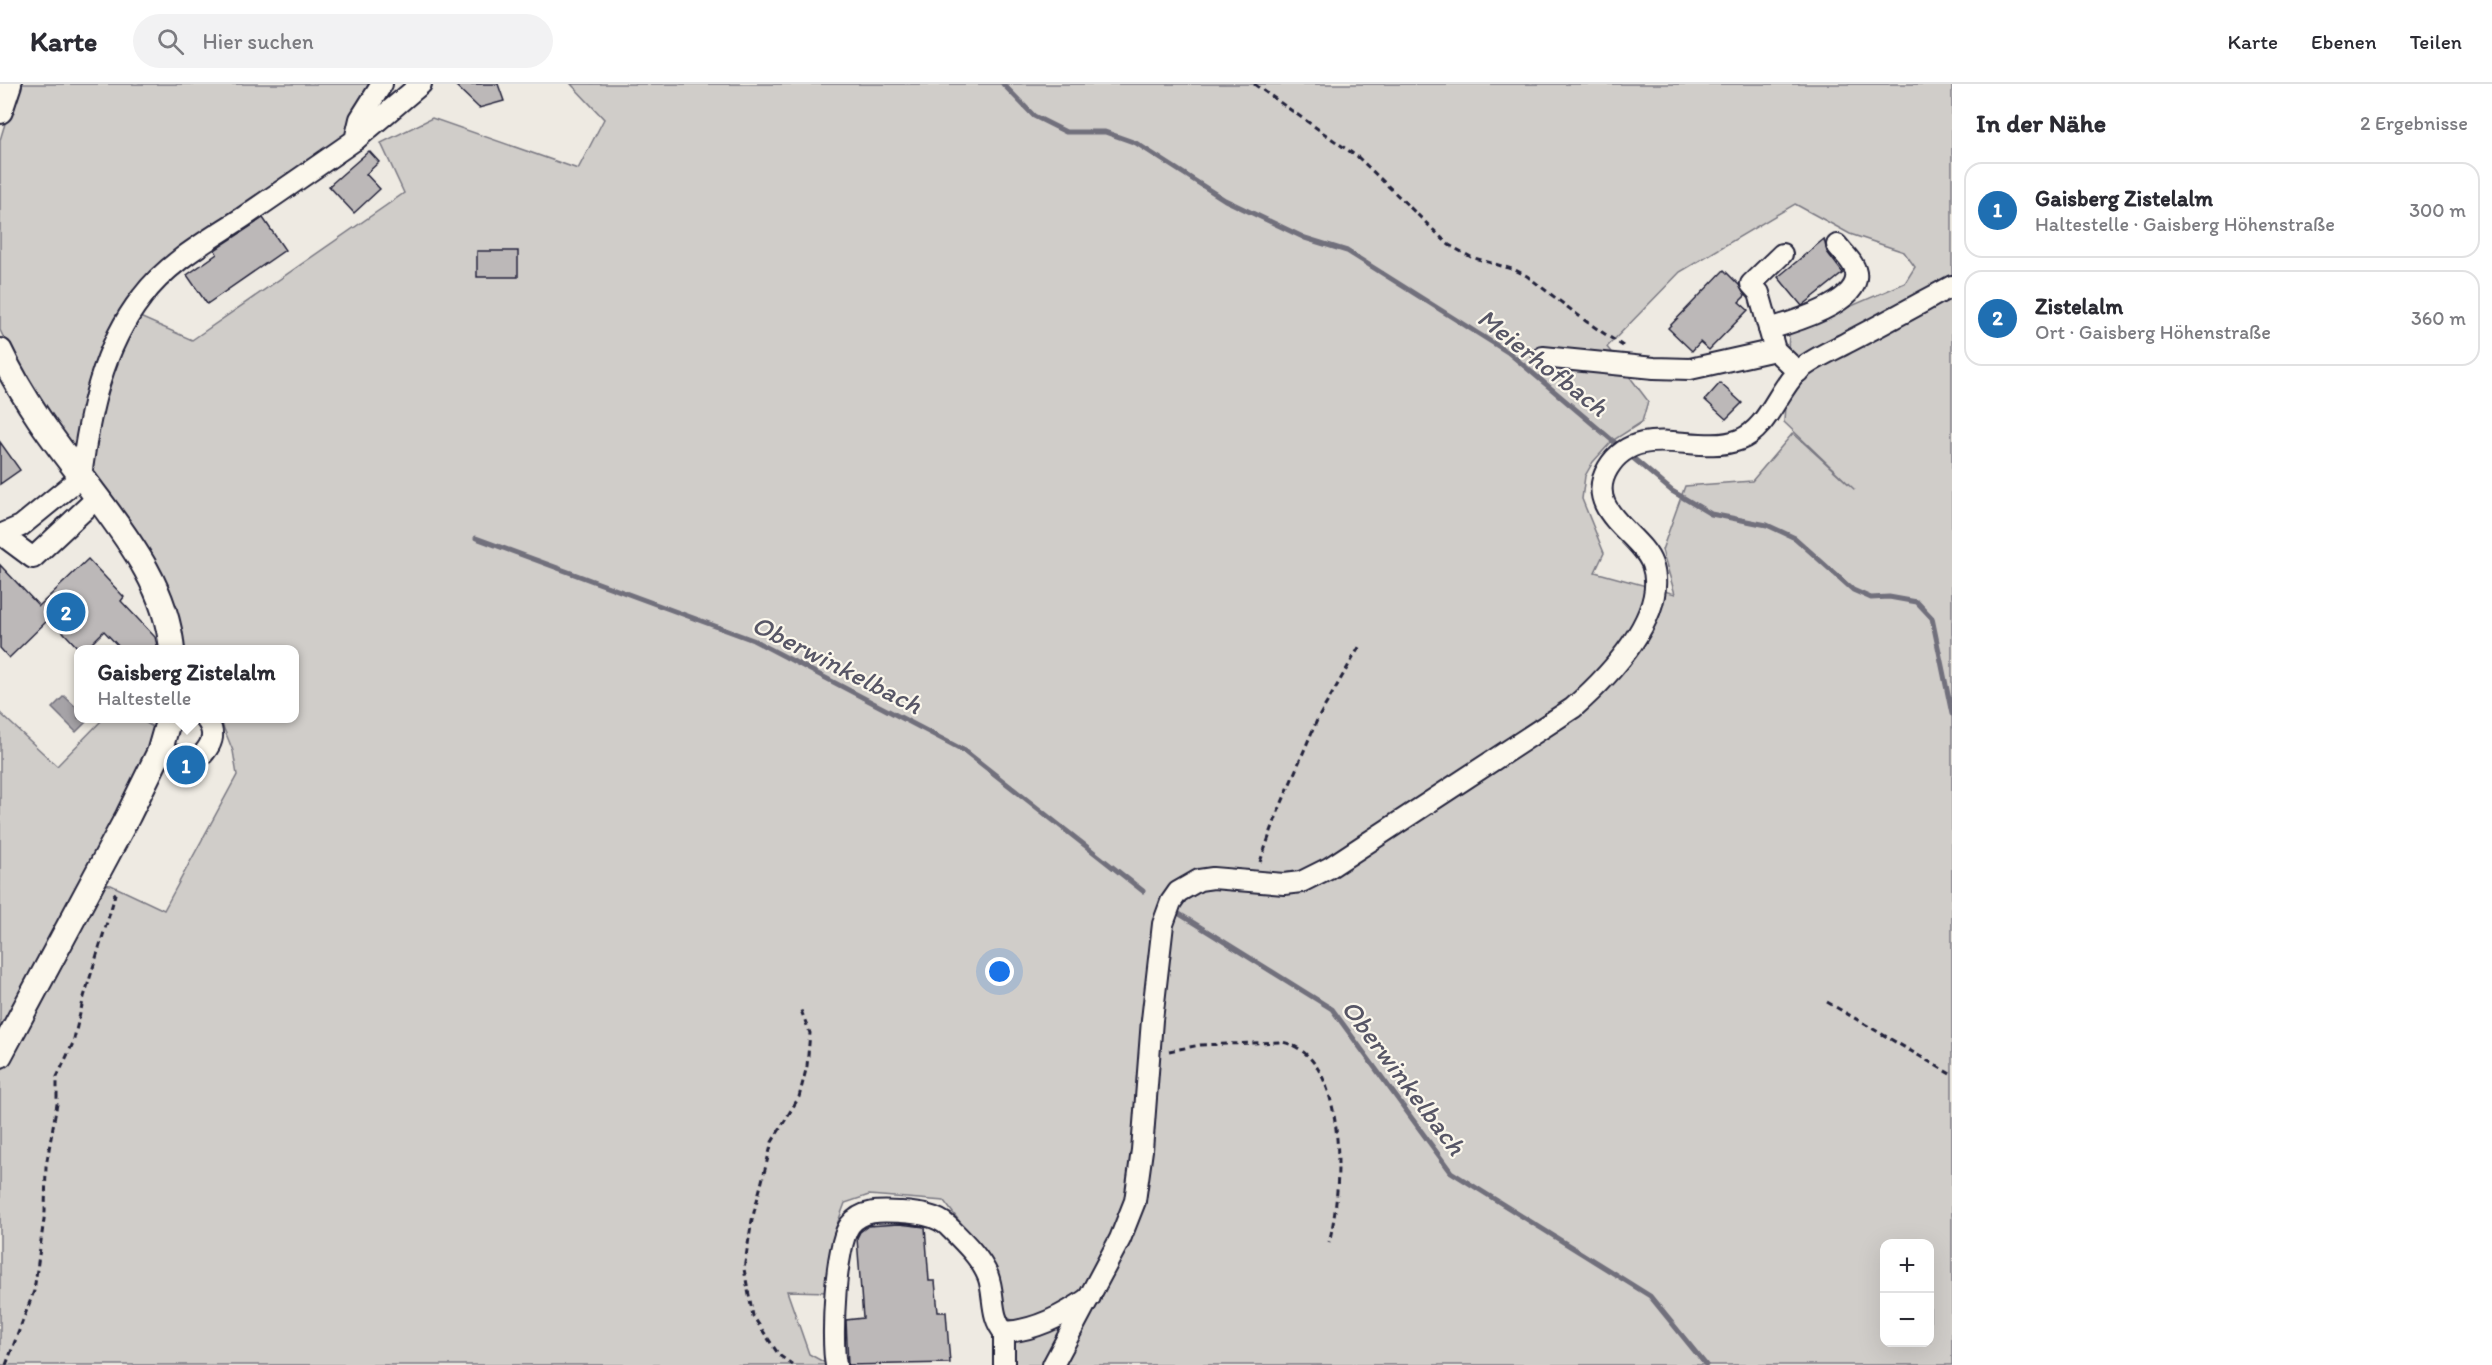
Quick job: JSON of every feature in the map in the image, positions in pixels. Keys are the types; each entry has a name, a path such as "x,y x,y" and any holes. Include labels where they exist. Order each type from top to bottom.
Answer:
{"main road":[{"path":"0,111 9,84"},
{"path":"0,351 26,399 134,548 158,591 170,630 172,645"},
{"path":"0,1055 159,753 168,723"}],"street":[{"path":"355,140 360,119 382,84"},
{"path":"1,535 21,526 81,477 86,432 95,397 124,322 157,279 186,256 355,140 421,84"},
{"path":"1769,328 1811,315 1850,292 1856,279 1856,272 1837,245"},
{"path":"1782,254 1751,284 1759,293 1775,350 1798,372"},
{"path":"1053,1365 1126,1225 1137,1193 1163,924 1171,902 1178,892 1199,880 1213,878 1294,883 1310,879 1558,718 1588,694 1615,666 1638,634 1650,607 1655,588 1652,562 1646,552 1614,520 1606,505 1603,493 1604,479 1608,468 1617,458 1638,444 1649,441 1714,446 1742,439 1758,426 1798,372 1952,286"},
{"path":"1543,357 1653,368 1690,369 1775,350"},
{"path":"1,535 33,558 97,498"},
{"path":"159,753 198,759 208,750 213,738 212,727 209,723"},
{"path":"836,1365 833,1349 839,1258 849,1226 864,1214 884,1211 924,1214 946,1224 976,1255 988,1277 997,1325 1004,1332 1004,1365"},
{"path":"1004,1332 1020,1331 1073,1309 1091,1296"}],"path":[{"path":"1254,84 1359,158 1449,245 1471,257 1515,270 1527,276 1587,322 1628,349"},
{"path":"1253,881 1278,812 1317,720 1361,644"},
{"path":"6,1365 34,1291 45,1212 46,1166 57,1104 57,1077 73,1043 84,997 115,894 94,877"},
{"path":"1827,1002 1952,1075"},
{"path":"794,1365 779,1355 753,1316 744,1269 752,1220 772,1142 799,1097 807,1066 810,1033 800,1008"},
{"path":"1149,1055 1200,1045 1282,1042 1295,1044 1306,1051 1318,1067 1327,1088 1334,1116 1338,1155 1337,1196 1335,1221 1329,1242"}],"shaded area":[{"path":"17,84 377,84 346,141 124,310 192,340 404,193 381,143 432,118 578,169 604,119 571,84 1952,84 1952,1365 1062,1365 1100,1296 1017,1323 1003,1315 988,1259 944,1201 869,1195 845,1203 835,1230 830,1292 787,1291 809,1354 829,1365 0,1365 0,1074 6,1057 100,884 111,885 164,910 237,775 233,751 222,723 299,723 299,645 181,645 22,376 0,330 0,140","holes":["1795,204 1850,234 1904,252 1915,267 1905,283 1789,333 1784,422 1855,490 1793,433 1752,481 1685,486 1662,550 1675,594 1595,572 1604,553 1582,499 1585,476 1593,462 1612,441 1642,422 1648,401 1607,347 1680,272"]},
{"path":"64,696 74,705 74,723 85,723 76,732 52,708"},
{"path":"0,713 57,766 99,723 146,723 155,728 140,770 0,1039"},
{"path":"1071,1317 1045,1365 1008,1365 1013,1342 1019,1336"}],"building":[{"path":"454,84 498,84 504,101 479,108"},
{"path":"369,151 379,162 366,174 380,189 354,213 329,186"},
{"path":"263,218 285,250 207,304 187,275 217,254 215,250"},
{"path":"1824,239 1827,252 1843,273 1802,306 1778,277"},
{"path":"477,251 518,251 518,277 477,277"},
{"path":"1724,270 1739,285 1745,296 1739,302 1748,310 1709,350 1700,342 1692,351 1668,328"},
{"path":"1720,383 1742,403 1726,419 1705,400"},
{"path":"0,442 20,470 0,484"},
{"path":"88,559 124,597 121,601 155,637 157,645 117,645 104,631 90,645 75,645 50,618 9,658 0,648 0,565 39,606"},
{"path":"899,1224 925,1227 929,1281 935,1281 938,1312 946,1312 950,1363 848,1365 846,1320 863,1318 857,1238 860,1232 868,1226"}],"waterway":[{"name":"Meierhofbach","path":"1003,84 1034,116 1066,132 1105,132 1136,143 1225,200 1305,238 1347,251 1509,353 1672,491 1711,514 1767,525 1795,538 1853,590 1871,598 1889,597 1917,602 1932,618 1952,714"},
{"name":"Oberwinkelbach","path":"476,538 753,640 965,751 1143,891"},
{"name":"Oberwinkelbach","path":"1173,910 1332,1009 1451,1172 1650,1296 1706,1365"}],"place":[{"name":"Zistelalm","path":"66,612"},
{"name":"Gaisberg Zistelalm","path":"186,765"}]}
